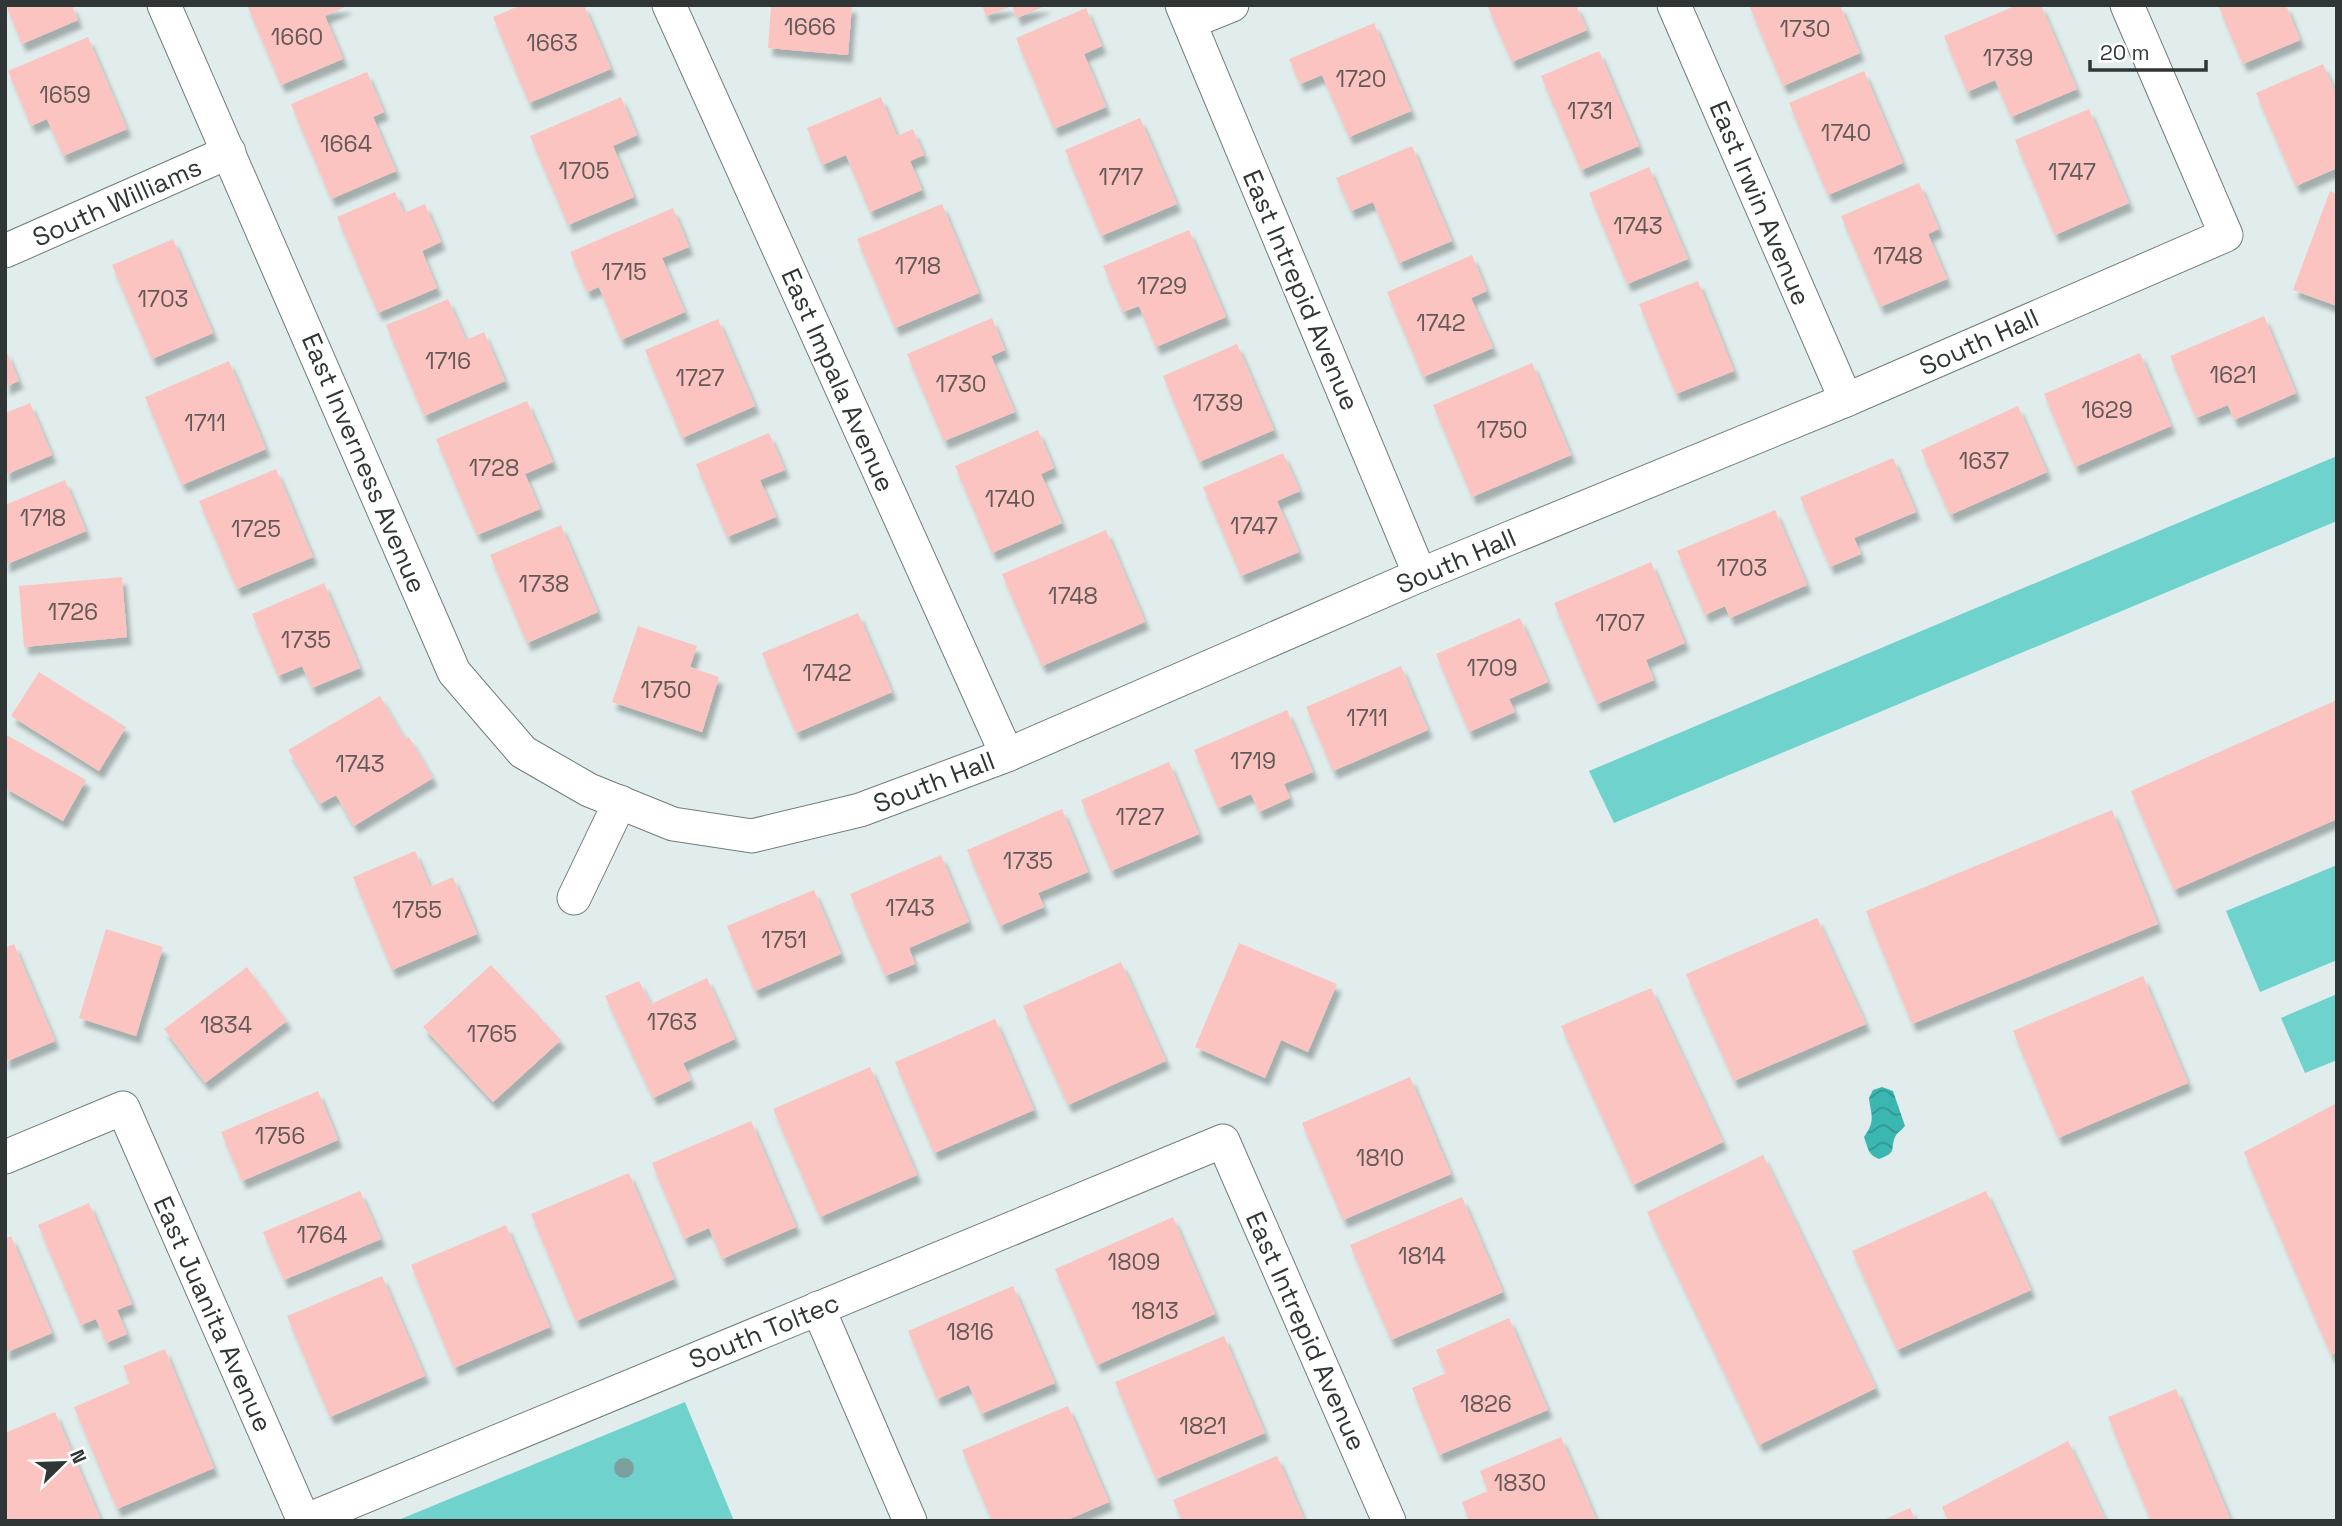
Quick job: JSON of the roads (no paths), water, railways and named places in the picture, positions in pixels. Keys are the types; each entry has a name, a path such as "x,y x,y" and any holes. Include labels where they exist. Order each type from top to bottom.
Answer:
{"street":[{"name":"East Inverness Avenue","path":"164,5 454,671 523,752 589,790 673,824"},
{"name":"East Impala Avenue","path":"669,5 1007,755"},
{"path":"1186,14 1232,5"},
{"name":"East Irwin Avenue","path":"1674,5 1846,400"},
{"name":"South Hall","path":"673,824 752,835 860,810 1007,755 1420,575 1846,400 2226,235 2127,5"},
{"name":"East Intrepid Avenue","path":"1186,14 1420,575"},
{"name":"South Williams","path":"5,251 229,152"},
{"path":"574,898 620,802"},
{"name":"East Juanita Avenue","path":"5,1157 123,1108 304,1521"},
{"name":"East Intrepid Avenue","path":"1223,1141 1389,1521"},
{"name":"South Toltec","path":"304,1521 1223,1141"},
{"path":"818,1308 910,1521"}],"water":[{"path":"1882,1087 1893,1091 1905,1126 1896,1135 1891,1152 1879,1159 1870,1153 1864,1137 1871,1122 1869,1098 1873,1090"}]}
